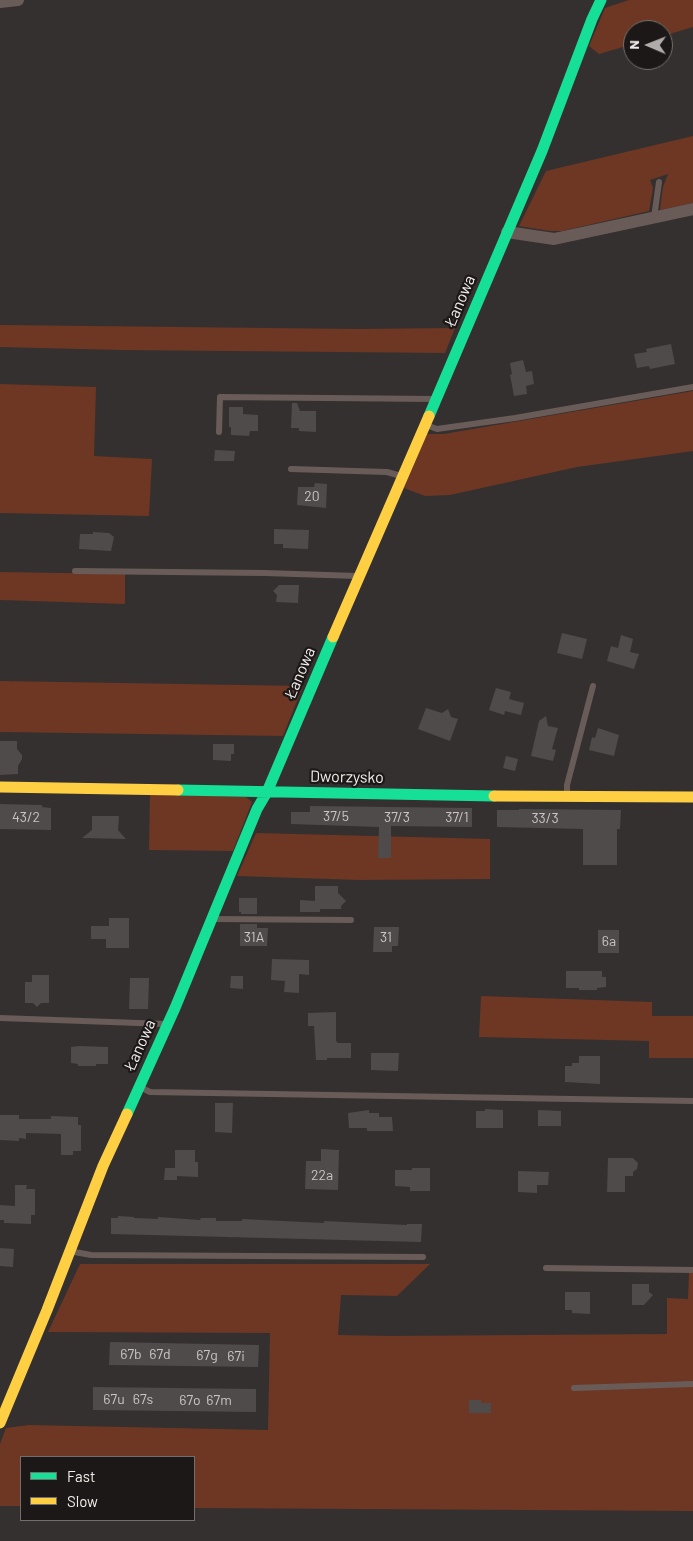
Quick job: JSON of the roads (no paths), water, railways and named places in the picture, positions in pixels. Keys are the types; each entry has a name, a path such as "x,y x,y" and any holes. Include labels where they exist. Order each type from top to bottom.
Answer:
{"street":[{"path":"0,2 18,0"},
{"name":"Łanowa","path":"0,1423 48,1310 103,1166 167,1024 257,809 267,792 542,151 601,0"},
{"path":"507,232 554,239 693,209"},
{"name":"Dworzysko","path":"0,787 567,797 693,797"}],"lane":[{"path":"654,218 659,182"},
{"path":"424,424 437,429 505,420 693,387"},
{"path":"219,432 220,397 435,399"},
{"path":"291,469 387,472 402,476"},
{"path":"74,570 359,576"},
{"path":"567,797 567,785 593,686"},
{"path":"212,919 351,920"},
{"path":"0,1018 167,1024"},
{"path":"138,1087 150,1092 693,1101"},
{"path":"69,1251 91,1255 423,1257"},
{"path":"546,1268 693,1270"},
{"path":"574,1388 693,1384"}]}
